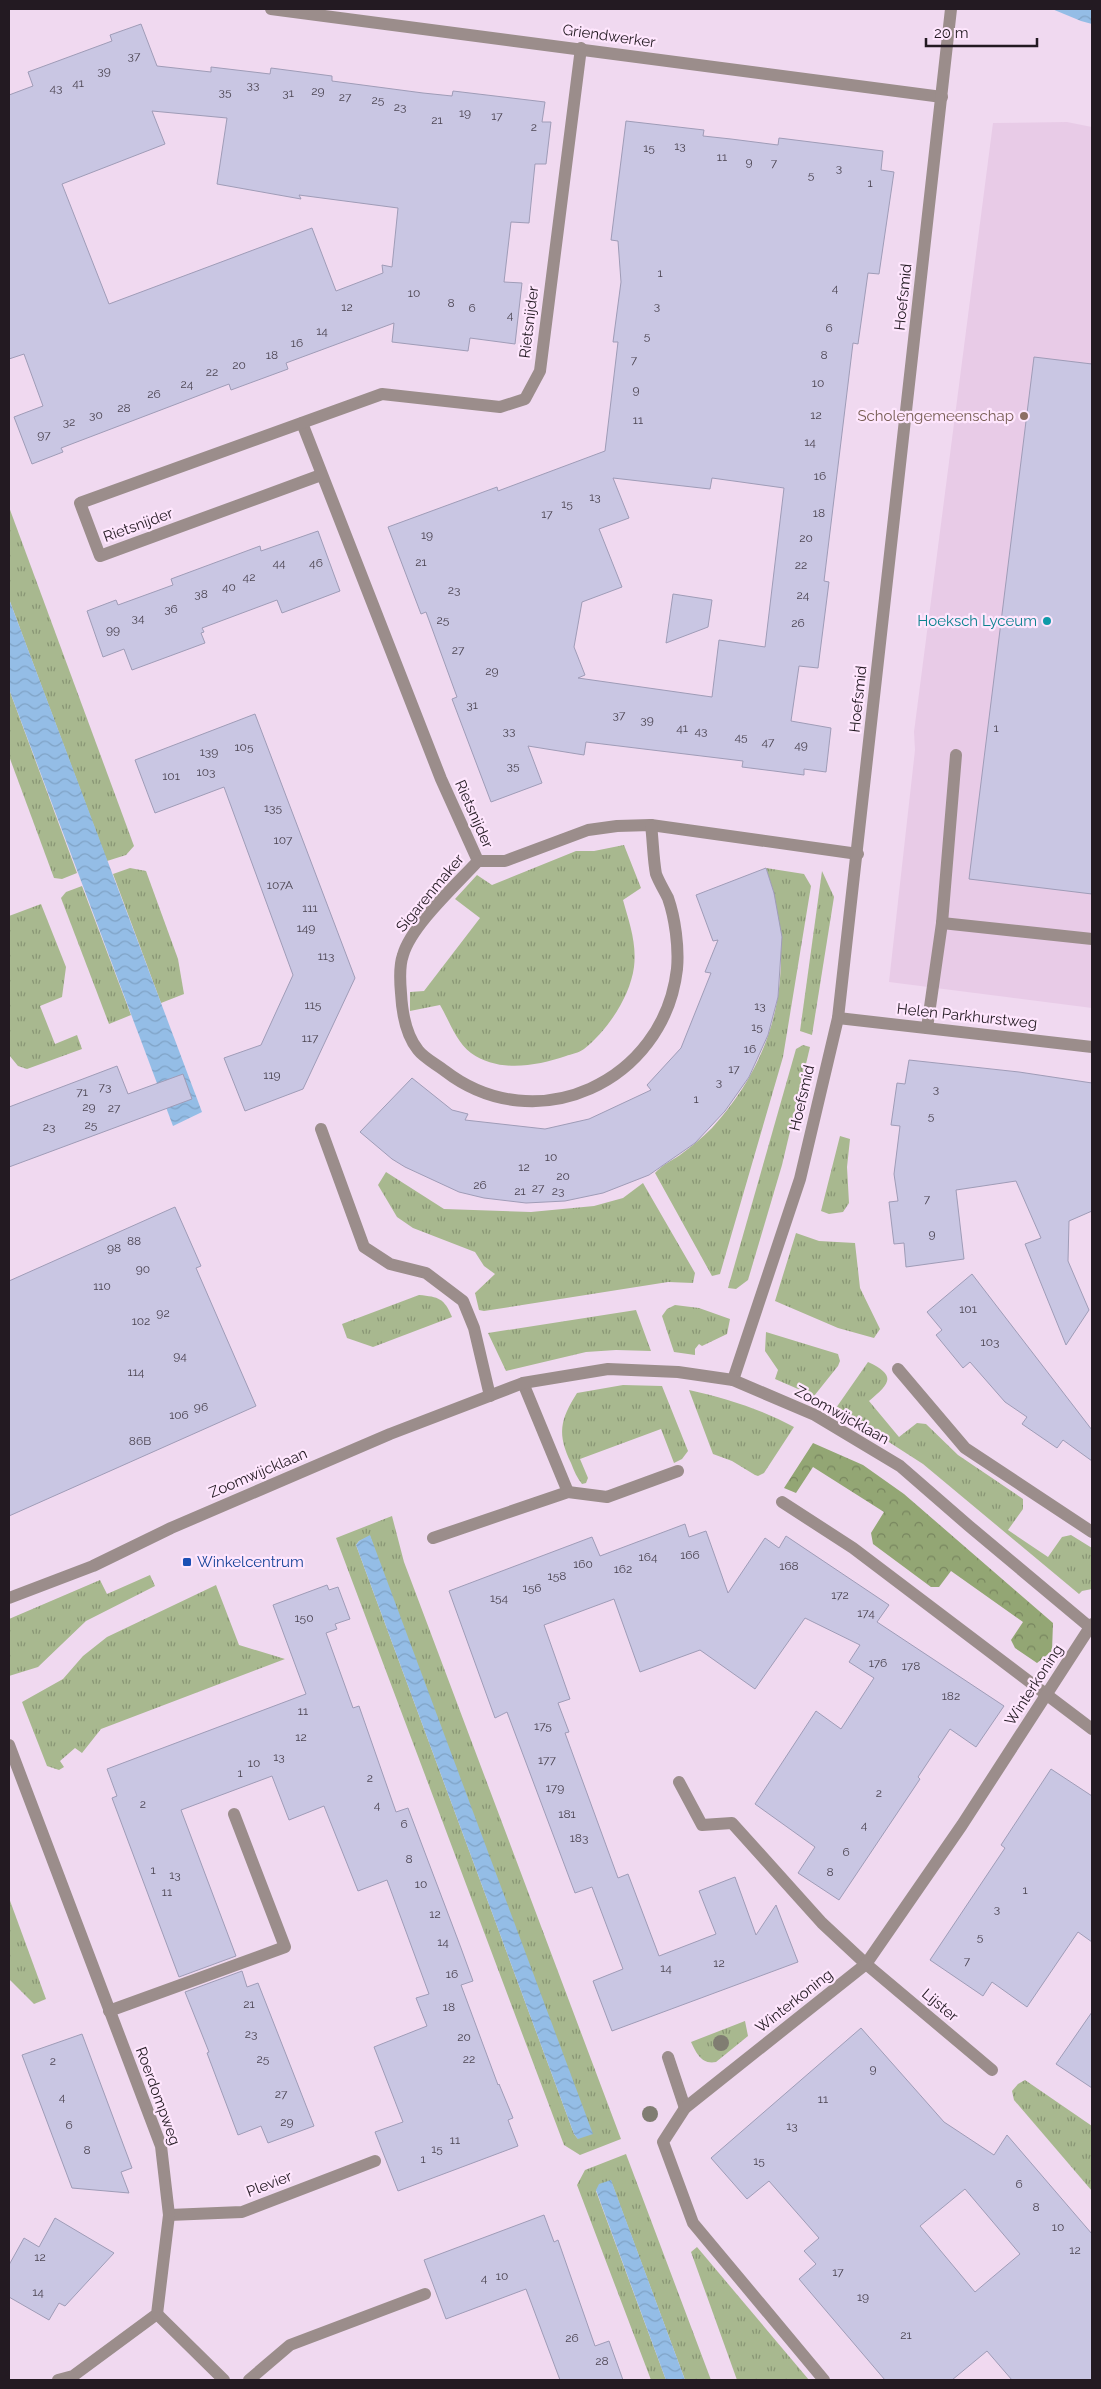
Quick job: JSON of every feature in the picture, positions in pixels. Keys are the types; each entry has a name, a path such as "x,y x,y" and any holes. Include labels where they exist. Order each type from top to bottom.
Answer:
{"street":[{"name":"Griendwerker","path":"271,9 942,96"},
{"name":"Hoefsmid","path":"733,1380 800,1179 838,1018 858,854 951,9"},
{"name":"Rietsnijder","path":"321,475 100,556 80,503 382,394 500,407 525,399 540,371 581,48"},
{"name":"Rietsnijder","path":"302,423 441,779 478,861 505,861 588,830 618,826 651,825 858,854"},
{"path":"927,1028 942,923 956,755"},
{"name":"Sigarenmaker","path":"478,861 411,937 402,956 400,985 402,1018 418,1050 462,1084 500,1097 539,1102 566,1098 594,1089 620,1072 645,1048 663,1021 671,996 677,968 676,938 668,899 656,874 651,825"},
{"path":"942,923 1092,939"},
{"name":"Helen Parkhurstweg","path":"838,1018 1092,1047"},
{"path":"321,1129 364,1247 390,1264 426,1273 462,1301 474,1328 490,1396"},
{"name":"Zoomwijcklaan","path":"9,1598 93,1566 171,1528 390,1434 523,1383 608,1369 678,1372 733,1380 815,1415 900,1466 1092,1627"},
{"path":"898,1369 965,1448 1092,1532"},
{"path":"523,1383 568,1492"},
{"path":"433,1538 568,1492 607,1497 678,1471"},
{"path":"782,1502 853,1548 1092,1729"},
{"name":"Winterkoning","path":"824,2380 693,2224 663,2142 685,2108 866,1964 962,1825 1092,1627"},
{"name":"Roerdompweg","path":"9,1745 162,2146 169,2215 157,2314"},
{"name":"Lijster","path":"680,1782 702,1825 732,1823 822,1923 866,1964 992,2070"},
{"path":"109,2011 285,1947 234,1814"},
{"path":"668,2057 685,2108"},
{"name":"Plevier","path":"169,2215 242,2212 375,2161"},
{"path":"248,2380 290,2345 424,2294"},
{"path":"58,2380 73,2376 157,2314 224,2380"}],"shaded area":[{"name":"Scholengemeenschap","path":"1067,122 1092,127 1092,1008 889,982 915,750 914,732 993,123"}],"green space":[{"path":"9,507 134,846 126,855 107,861 9,599"},
{"path":"9,689 77,873 62,879 54,878 9,756"},
{"path":"624,845 641,888 623,900 630,925 635,958 632,978 628,990 609,1023 593,1042 584,1049 554,1060 530,1065 518,1066 493,1063 471,1053 461,1043 440,1005 410,1011 410,992 424,991 480,918 455,899 477,875 492,885 576,851 594,851"},
{"path":"130,868 146,871 178,959 184,994 161,1003 113,874"},
{"path":"766,868 804,874 811,886 783,1057 720,1274 712,1276 655,1173 688,1149 712,1128 735,1099 753,1070 767,1038 776,1006 780,973 780,938 775,903"},
{"path":"822,871 834,897 812,1035 800,1031"},
{"path":"82,886 131,1015 109,1024 61,898 66,892"},
{"path":"41,904 66,967 62,997 40,1006 55,1044 77,1035 82,1049 27,1069 18,1066 9,1055 9,916"},
{"path":"803,1045 810,1047 782,1165 748,1280 736,1289 728,1288 796,1049"},
{"path":"840,1136 850,1139 847,1167 849,1203 843,1212 829,1214 821,1211"},
{"path":"386,1172 444,1209 531,1212 594,1206 623,1198 643,1183 695,1273 693,1283 668,1282 484,1311 479,1310 475,1293 495,1274 484,1266 475,1252 413,1228 397,1217 378,1185"},
{"path":"796,1233 819,1241 855,1243 860,1288 880,1329 874,1338 838,1328 775,1301"},
{"path":"419,1295 436,1298 443,1302 452,1317 373,1347 347,1338 342,1324"},
{"path":"675,1305 699,1308 730,1319 727,1334 702,1346 699,1344 695,1349 695,1355 674,1352 662,1316 667,1309"},
{"path":"636,1310 651,1351 616,1350 586,1352 506,1371 488,1333"},
{"path":"766,1332 838,1354 840,1361 838,1366 814,1396 775,1379 778,1370 765,1351"},
{"path":"868,1362 887,1376 882,1390 869,1401 899,1437 917,1423 926,1424 958,1455 1023,1499 1023,1509 1008,1530 1048,1557 1062,1537 1071,1535 1092,1548 1092,1589 1082,1591 1079,1594 923,1464 836,1408"},
{"path":"623,1385 662,1386 688,1451 682,1459 674,1463 661,1429 580,1459 588,1478 586,1483 582,1484 574,1472 562,1435 562,1427 567,1411 577,1393"},
{"path":"689,1390 743,1405 794,1427 764,1473 758,1476 755,1475 732,1461 713,1454"},
{"path":"813,1443 863,1465 904,1494 1053,1623 1052,1651 1037,1663 1015,1648 1011,1640 1023,1622 951,1571 939,1587 931,1587 873,1544 871,1533 884,1512 813,1467 796,1493 784,1488"},
{"path":"392,1516 404,1562 621,2139 580,2155 564,2145 336,1538","holes":["370,1536 578,2139 574,2134 356,1545 359,1541"]},
{"path":"150,1575 155,1586 86,1621 38,1667 9,1676 9,1619 100,1580 107,1594"},
{"path":"216,1585 239,1645 285,1659 101,1729 82,1753 75,1748 60,1761 64,1767 59,1770 47,1766 22,1702 63,1679 83,1656 107,1637"},
{"path":"9,1898 46,1999 34,2004 9,1979"},
{"path":"745,2021 748,2036 716,2062 706,2062 697,2054 691,2042"},
{"path":"1025,2080 1092,2126 1092,2191 1014,2100 1012,2091"},
{"path":"626,2154 711,2380 685,2380 611,2181 596,2191 666,2380 651,2380 577,2185 585,2170"},
{"path":"697,2247 809,2380 737,2380 691,2252"}],"water":[{"path":"1052,9 1092,9 1092,24 1081,21"},
{"path":"9,599 202,1112 173,1126 9,689"},
{"path":"370,1535 593,2134 578,2139 574,2134 356,1545 359,1541"},
{"path":"611,2180 685,2380 666,2380 596,2190 599,2184"}],"building":[{"path":"141,24 157,66 211,72 211,67 270,74 271,68 332,76 332,81 423,93 452,96 453,91 545,102 542,122 551,122 546,164 535,164 529,223 511,222 504,282 522,283 515,344 470,338 468,351 392,342 394,323 286,363 288,369 231,390 229,384 61,448 63,452 32,464 14,417 43,406 24,354 9,359 9,95 33,86 28,72 112,41 110,35","holes":["152,111 227,118 217,184 301,199 299,195 398,208 392,267 382,265 383,273 336,291 312,228 109,304 62,184 165,144"]},
{"path":"626,121 704,130 703,136 778,145 779,138 883,151 881,170 894,172 879,274 868,273 858,344 853,343 824,581 829,582 818,668 799,666 791,721 831,728 826,772 804,769 804,775 742,767 743,761 586,742 584,755 528,746 542,783 491,802 452,699 457,697 426,612 421,614 388,527 497,487 498,491 605,451 618,342 613,342 621,282 618,241 611,240","holes":["613,478 710,489 712,478 784,488 765,647 719,640 712,697 578,678 585,675 574,647 582,602 622,587 599,529 629,518"]},
{"name":"Hoeksch Lyceum","path":"1034,357 1092,364 1092,894 969,879"},
{"path":"318,531 340,591 282,613 277,600 202,628 204,632 201,633 205,643 132,670 124,649 103,657 87,611 116,600 118,605 173,585 171,579 260,546 261,551"},
{"path":"673,594 712,600 708,627 666,643"},
{"path":"255,714 355,978 303,1089 245,1111 224,1058 261,1045 293,975 224,787 155,813 135,760"},
{"path":"766,868 774,893 782,937 778,997 768,1035 749,1077 725,1111 695,1143 649,1175 603,1193 565,1201 526,1203 484,1198 459,1192 405,1167 392,1159 360,1132 412,1078 452,1110 468,1114 465,1120 545,1129 589,1119 651,1090 647,1085 681,1048 711,973 705,972 718,940 713,941 696,895"},
{"path":"909,1060 1019,1072 1092,1083 1092,1211 1069,1221 1068,1261 1089,1310 1066,1345 1025,1244 1041,1238 1016,1181 956,1190 964,1259 906,1267 904,1243 894,1244 889,1202 898,1201 894,1174 900,1126 891,1125 897,1083 905,1084"},
{"path":"117,1066 128,1094 183,1074 192,1099 9,1167 9,1107"},
{"path":"175,1207 201,1266 196,1268 256,1406 9,1516 9,1281"},
{"path":"972,1274 1092,1430 1092,1461 1063,1440 1057,1448 1022,1424 1027,1417 1005,1402 970,1362 963,1368 936,1335 942,1330 927,1312"},
{"path":"685,1524 689,1537 706,1531 728,1593 765,1538 779,1548 786,1536 889,1605 877,1622 1004,1706 976,1747 950,1729 918,1777 920,1779 839,1900 798,1873 815,1847 755,1804 816,1711 841,1729 874,1678 849,1662 860,1645 805,1618 755,1689 700,1650 640,1672 614,1599 544,1625 570,1699 558,1703 569,1732 565,1733 618,1878 628,1874 659,1956 716,1934 699,1891 735,1877 756,1935 776,1905 798,1962 612,2031 593,1981 623,1969 592,1887 575,1893 507,1712 495,1718 449,1591 592,1537 600,1556"},
{"path":"327,1585 329,1590 338,1587 350,1619 335,1624 337,1629 326,1633 353,1708 359,1706 396,1812 408,1808 461,1948 473,1981 461,1985 498,2085 513,2118 508,2120 518,2146 398,2191 375,2132 403,2122 374,2047 427,2026 416,1998 429,1994 387,1880 358,1891 324,1806 289,1820 272,1776 181,1810 236,1956 179,1977 112,1798 117,1796 107,1769 306,1694 273,1605"},
{"path":"1051,1769 1092,1796 1092,1942 1078,1932 1027,2007 992,1982 983,1996 930,1960 1005,1848 1001,1845"},
{"path":"242,1971 247,1987 258,1983 314,2126 268,2143 261,2126 238,2135 207,2053 209,2052 185,1992"},
{"path":"1092,2012 1092,2088 1056,2064"},
{"path":"861,2028 944,2122 994,2155 1007,2135 1092,2234 1092,2380 1012,2380 987,2351 952,2380 885,2380 799,2279 816,2264 804,2251 819,2238 769,2181 747,2199 711,2158","holes":["965,2189 1020,2254 975,2292 920,2226"]},
{"path":"82,2034 132,2168 121,2172 129,2193 72,2188 22,2055"},
{"path":"544,2215 554,2242 558,2240 595,2346 609,2341 623,2380 560,2380 526,2289 446,2319 424,2260"},
{"path":"55,2218 114,2253 65,2306 59,2303 49,2320 9,2297 9,2265 24,2238 39,2247"}],"place":[{"name":"Scholengemeenschap","path":"1024,416"},
{"name":"Hoeksch Lyceum","path":"1047,621"},
{"name":"Winkelcentrum","path":"187,1562"}]}
